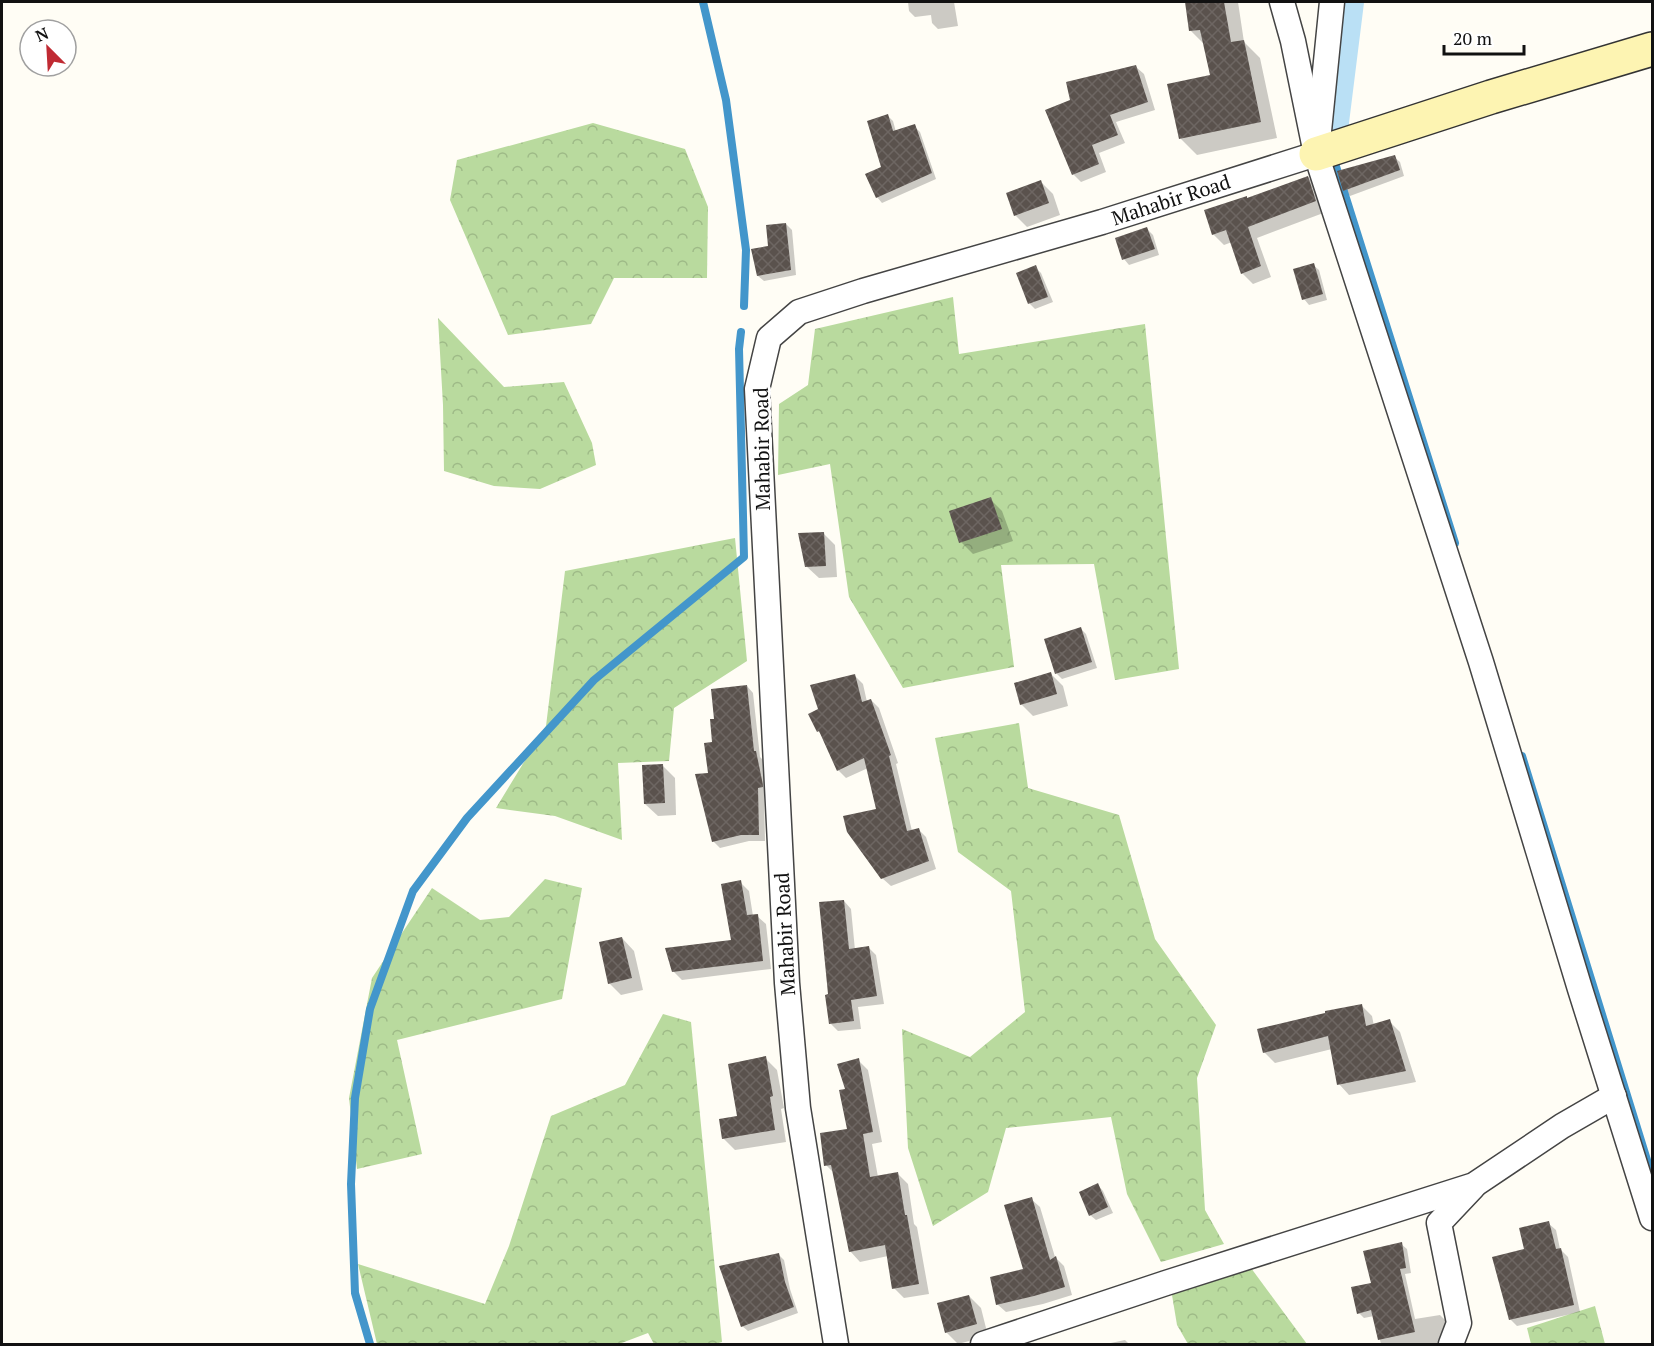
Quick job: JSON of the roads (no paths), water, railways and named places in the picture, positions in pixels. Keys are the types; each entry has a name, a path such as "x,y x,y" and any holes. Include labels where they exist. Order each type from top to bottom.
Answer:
{"street":[{"path":"1282,2 1293,41 1316,154 1481,662 1653,1218"},
{"path":"1316,154 1332,2"},
{"name":"Mahabir Road","path":"836,1344 798,1108 787,983 757,390 770,338 799,312 862,291 1102,222 1491,97 1653,49"},
{"path":"1450,1344 1459,1323 1439,1223 1474,1185 1562,1126 1614,1096"},
{"path":"983,1344 1474,1185"}],"waterway":[{"path":"703,2 726,100 746,250 744,306"},
{"path":"1334,130 1350,2"},
{"path":"1334,160 1455,543"},
{"path":"370,1344 355,1293 351,1184 355,1098 370,1009 413,891 467,818 594,680 744,557 739,349 741,332"},
{"path":"1522,756 1652,1176"}]}
